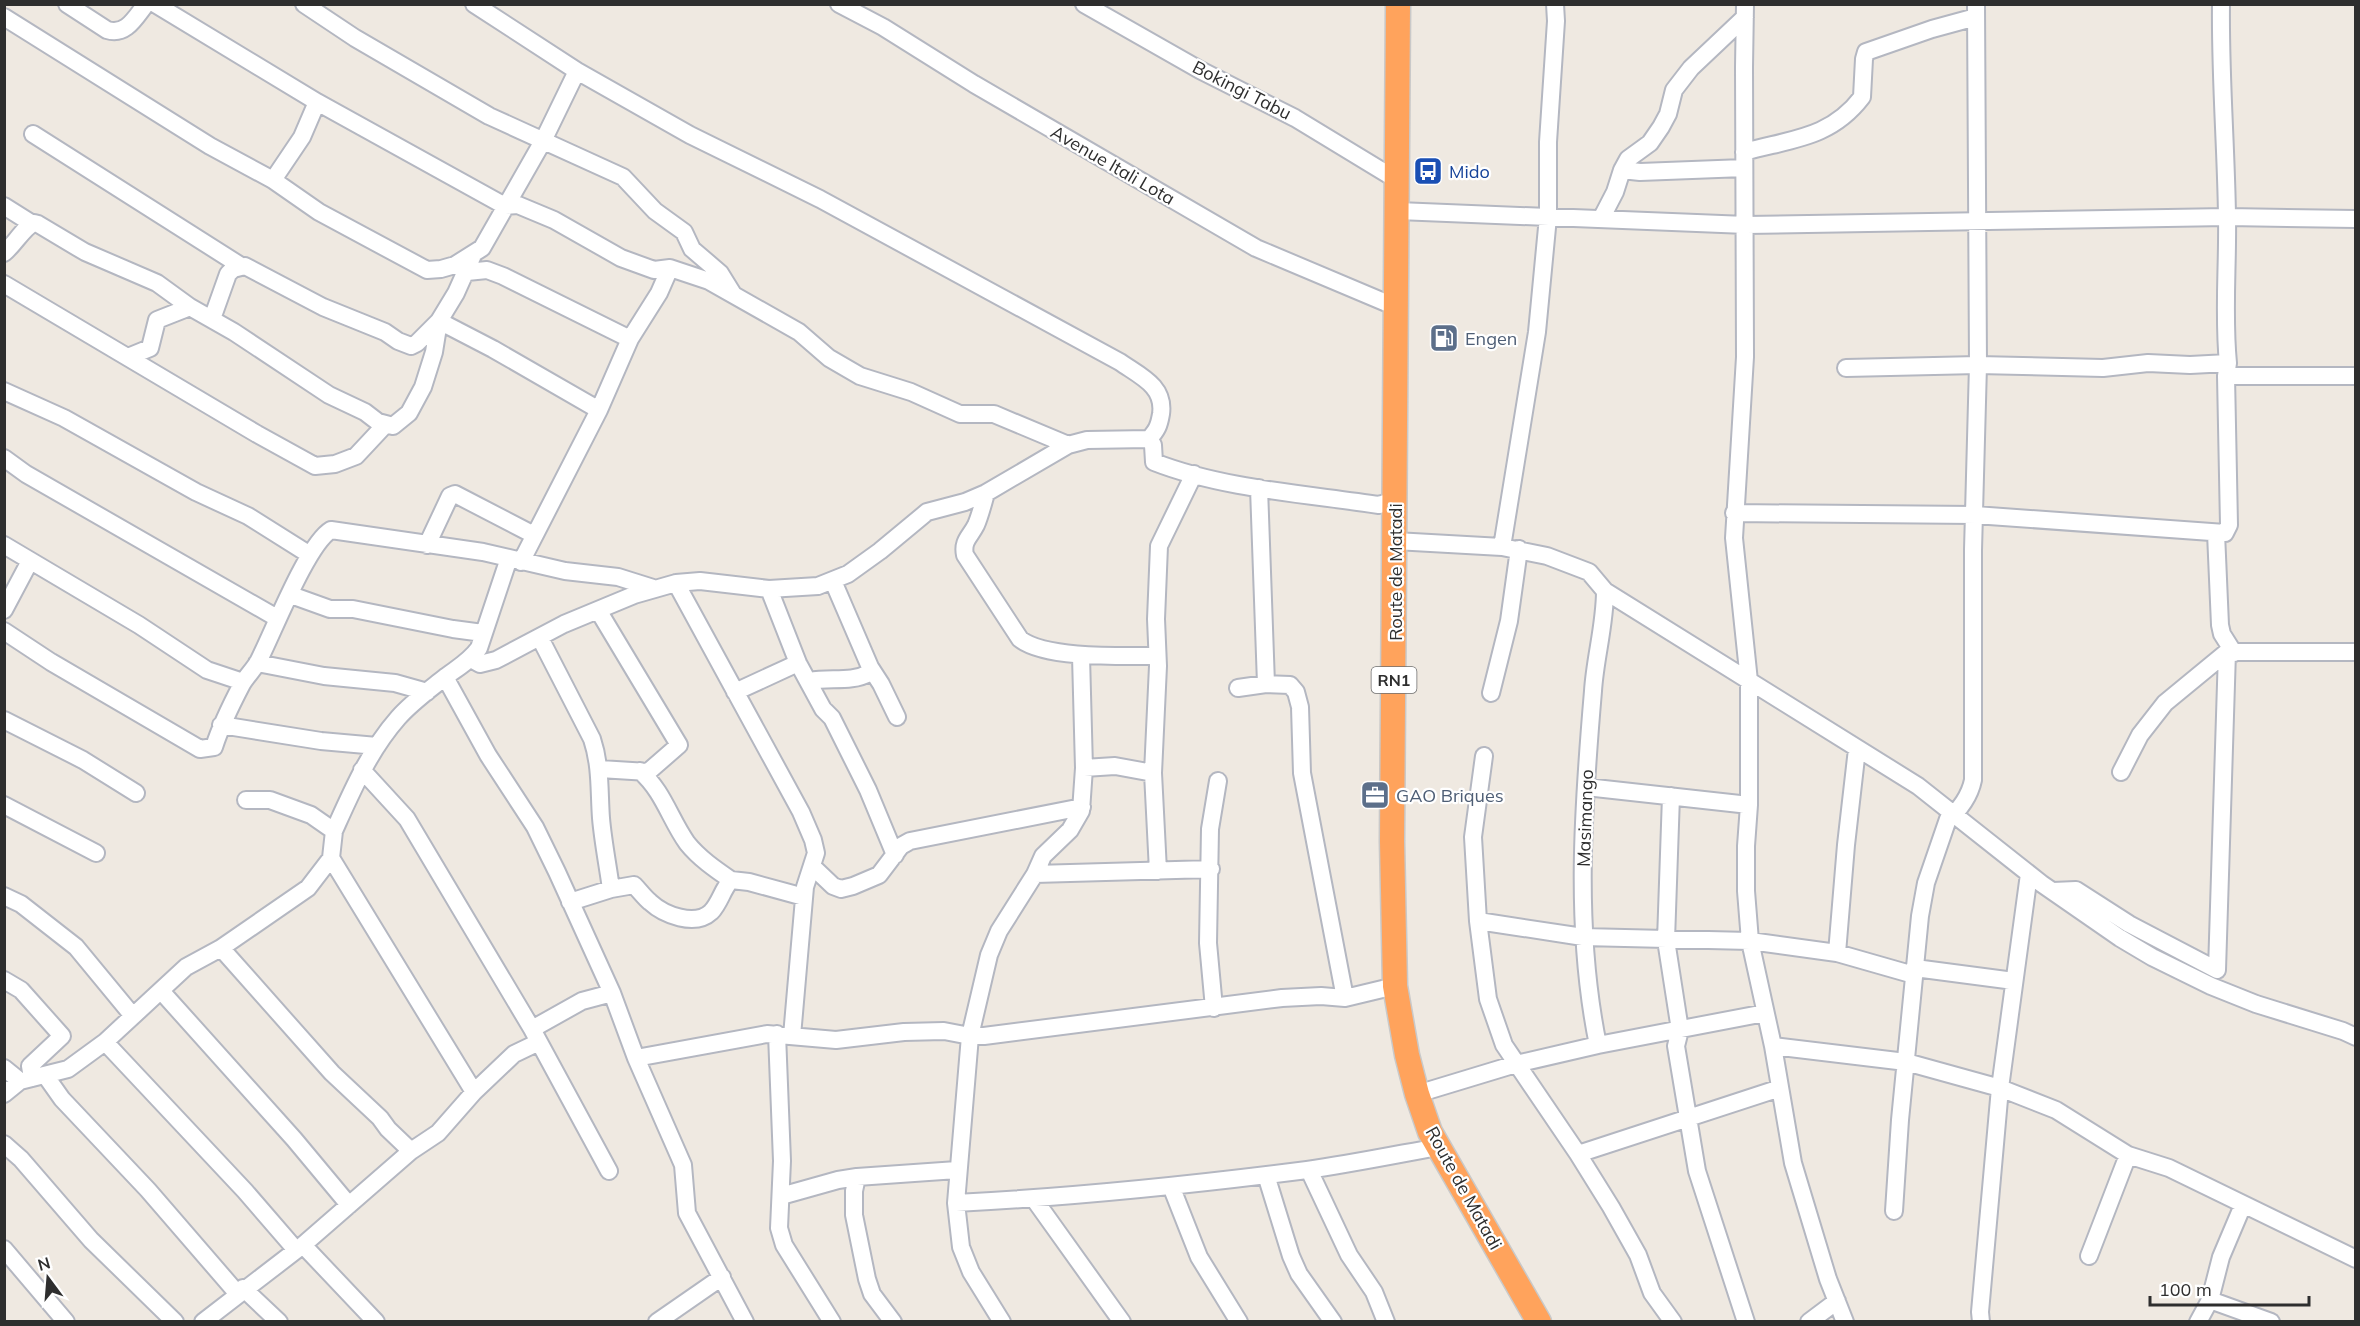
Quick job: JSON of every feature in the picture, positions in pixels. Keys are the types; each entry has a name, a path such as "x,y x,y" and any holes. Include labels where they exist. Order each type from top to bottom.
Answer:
{"highway":[{"name":"Route de Matadi","path":"1398,4 1392,841 1395,986 1401,1028 1417,1094 1438,1147 1539,1322"}],"street":[{"path":"67,4 107,30 114,31 128,27 146,4"},
{"path":"155,4 317,102 505,206 518,205 554,220 621,258 654,270 670,268 694,275 734,294 799,332 829,358 860,376 911,392 960,414 994,414 1068,445"},
{"path":"304,4 356,38 489,116 624,177 655,211 684,232 692,249 720,273 734,294"},
{"path":"471,659 480,664 496,660 564,624 653,588 676,583 700,581 769,589 818,586 833,581 874,555 927,512 965,502 986,493 1068,445 1096,440 1149,439 1159,429 1162,408 1160,396 1150,383 1120,362 820,199 690,135 577,71 474,4"},
{"name":"Avenue Itali Lota","path":"839,4 883,27 974,84 1256,248 1396,308"},
{"name":"Bokingi Tabu","path":"1084,4 1200,70 1295,117 1397,180"},
{"path":"1491,693 1509,621 1511,548 1537,332 1548,217 1548,142 1555,4"},
{"path":"1734,513 1975,515 2224,533 2229,525 2225,339 2227,217 2220,59 2221,4"},
{"path":"1601,219 1629,159 1650,143 1666,120 1674,90 1691,68 1745,11"},
{"path":"1745,11 1745,357 1734,538 1749,681 1749,805 1746,846 1749,941 1773,1046 1793,1163 1836,1301 1845,1322"},
{"path":"1622,170 1640,172 1744,160 1808,137 1828,128 1862,97 1866,52 1976,11 1978,365 1973,780 1971,789 1954,815 1948,819 1926,884 1914,972 1894,1211"},
{"path":"4,17 210,146 273,180 319,212 427,270 455,265 482,248 543,141 577,71"},
{"path":"273,180 302,137 317,102"},
{"path":"33,134 241,266 250,268 323,307 385,332 411,346 439,321 467,272 473,255"},
{"path":"4,206 31,224 38,224 85,252 146,278 329,395 385,425 393,426 409,413 423,387 434,352 439,321"},
{"path":"1398,211 1746,225 2227,217 2355,219"},
{"path":"4,253 31,224"},
{"path":"212,319 228,274 233,268 241,266"},
{"path":"4,1094 32,1078 68,1069 105,1042 162,992 186,967 221,948 308,888 331,858 334,831 362,770 377,746 399,717 445,677 471,659 479,648 483,633 515,560 534,535 599,410 630,339 658,293 670,268"},
{"path":"467,272 487,270 503,276 630,339"},
{"path":"4,284 315,466 335,464 356,456 385,425"},
{"path":"128,357 150,348 157,320 190,307"},
{"path":"439,321 599,410"},
{"path":"1846,368 1978,365 2103,368 2148,363 2227,370 2355,376"},
{"path":"4,391 64,418 196,492 248,516 310,555"},
{"path":"1149,439 1153,445 1154,462 1194,474 1259,488 1379,505 1395,500"},
{"path":"4,458 26,474 277,618"},
{"path":"1158,871 1153,773 1159,546 1194,474"},
{"path":"1259,488 1266,684"},
{"path":"986,493 975,526 963,548 965,555 1020,639 1038,648 1081,656 1157,656"},
{"path":"427,545 451,494 534,535"},
{"path":"4,631 51,662 207,750 214,747 221,725 243,682 257,663 277,618 310,555 325,534 331,530 597,576 618,577 653,588"},
{"path":"2053,891 2076,890 2129,924 2217,970 2230,652 2220,625 2217,533"},
{"path":"1395,541 1511,548 1547,556 1589,572 1605,591 1918,786 2029,874 2120,938 2152,957 2211,986 2256,1004 2343,1031 2355,1037"},
{"path":"4,545 139,625 207,670 243,682"},
{"path":"4,610 30,561"},
{"path":"833,581 870,667 897,717"},
{"path":"676,583 813,840 816,853 805,886 784,1035 779,1228 784,1245 832,1322"},
{"path":"769,589 798,663 810,681 823,710 832,718 868,790 895,855"},
{"name":"Masimango","path":"1598,1045 1589,1000 1583,938 1586,787 1594,681 1605,606 1605,591"},
{"path":"291,595 330,609 353,609 444,628 483,633"},
{"path":"598,610 679,745 648,772 600,769"},
{"path":"540,638 592,739 600,769 601,818 611,889"},
{"path":"2121,772 2140,735 2165,703 2230,652 2355,652"},
{"path":"1002,1322 970,1272 961,1247 956,1203 970,1036 978,997 996,939 1011,910 1035,874 1043,856 1070,830 1082,807 1081,785 1084,768 1081,656"},
{"path":"257,663 324,676 395,683 427,692"},
{"path":"735,692 798,663"},
{"path":"810,681 826,678 855,679 869,673 870,667"},
{"path":"445,677 488,755 535,827 570,902 612,993 636,1058 682,1165 687,1214 745,1322"},
{"path":"1238,688 1266,684 1290,685 1296,692 1300,707 1302,772 1344,998"},
{"path":"4,720 83,760 136,793"},
{"path":"221,725 321,741 377,746"},
{"path":"1837,953 1857,749"},
{"path":"1484,756 1473,837 1478,921 1488,999 1504,1045 1578,1154 1638,1255 1652,1293 1673,1322"},
{"path":"1084,768 1115,766 1153,773"},
{"path":"362,770 407,819 536,1035 609,1171"},
{"path":"640,771 657,788 685,840 696,854 730,880 749,882 804,897"},
{"path":"1214,1008 1208,943 1210,829 1218,781"},
{"path":"1586,787 1749,805"},
{"path":"1671,796 1666,940 1680,1030 1676,1046 1697,1171 1746,1322"},
{"path":"246,800 270,800 311,815 334,831"},
{"path":"4,805 96,853"},
{"path":"812,866 833,886 841,889 863,883 879,875 901,846 910,841 1082,807"},
{"path":"331,858 474,1092"},
{"path":"1035,874 1211,869"},
{"path":"1981,1322 2000,1088 2029,874"},
{"path":"570,902 611,889 634,885 652,904 681,918 699,919 704,918 717,904 730,880"},
{"path":"4,896 21,904 76,947 133,1016"},
{"path":"1478,921 1583,938 1749,941 1837,953 1914,972 2014,981"},
{"path":"221,948 332,1073 411,1151"},
{"path":"4,980 21,990 62,1036 30,1066 32,1078"},
{"path":"636,1058 754,1036 784,1035 836,1040 904,1032 944,1031 970,1036 1282,998 1321,996 1344,998 1395,986"},
{"path":"162,992 350,1205"},
{"path":"203,1322 240,1291 299,1248 411,1151 438,1132 474,1092 536,1035 582,1001 612,993"},
{"path":"1417,1094 1516,1064 1598,1045 1765,1013"},
{"path":"105,1042 299,1248 376,1322"},
{"path":"1773,1046 1906,1062 2000,1088 2056,1110 2128,1155 2169,1168 2355,1259"},
{"path":"4,1068 32,1078 62,1099 240,1291 279,1322"},
{"path":"1578,1154 1780,1088"},
{"path":"4,1144 21,1159 91,1240 175,1322"},
{"path":"956,1203 1034,1199 1266,1175 1309,1170 1438,1147"},
{"path":"2089,1256 2128,1155"},
{"path":"781,1196 857,1177 957,1170"},
{"path":"1309,1170 1349,1255 1374,1292 1386,1322"},
{"path":"1266,1175 1291,1256 1299,1274 1334,1322"},
{"path":"857,1177 854,1191 854,1215 867,1279 872,1294 893,1322"},
{"path":"1171,1186 1199,1257 1239,1322"},
{"path":"1034,1199 1122,1322"},
{"path":"2198,1322 2210,1300 2222,1257 2243,1205"},
{"path":"4,1249 66,1322"},
{"path":"657,1322 722,1277"},
{"path":"2210,1300 2271,1322"},
{"path":"1809,1322 1836,1301"}],"place":[{"name":"Mido","path":"1428,171"},
{"name":"Engen","path":"1444,338"},
{"name":"GAO Briques","path":"1375,795"}]}
